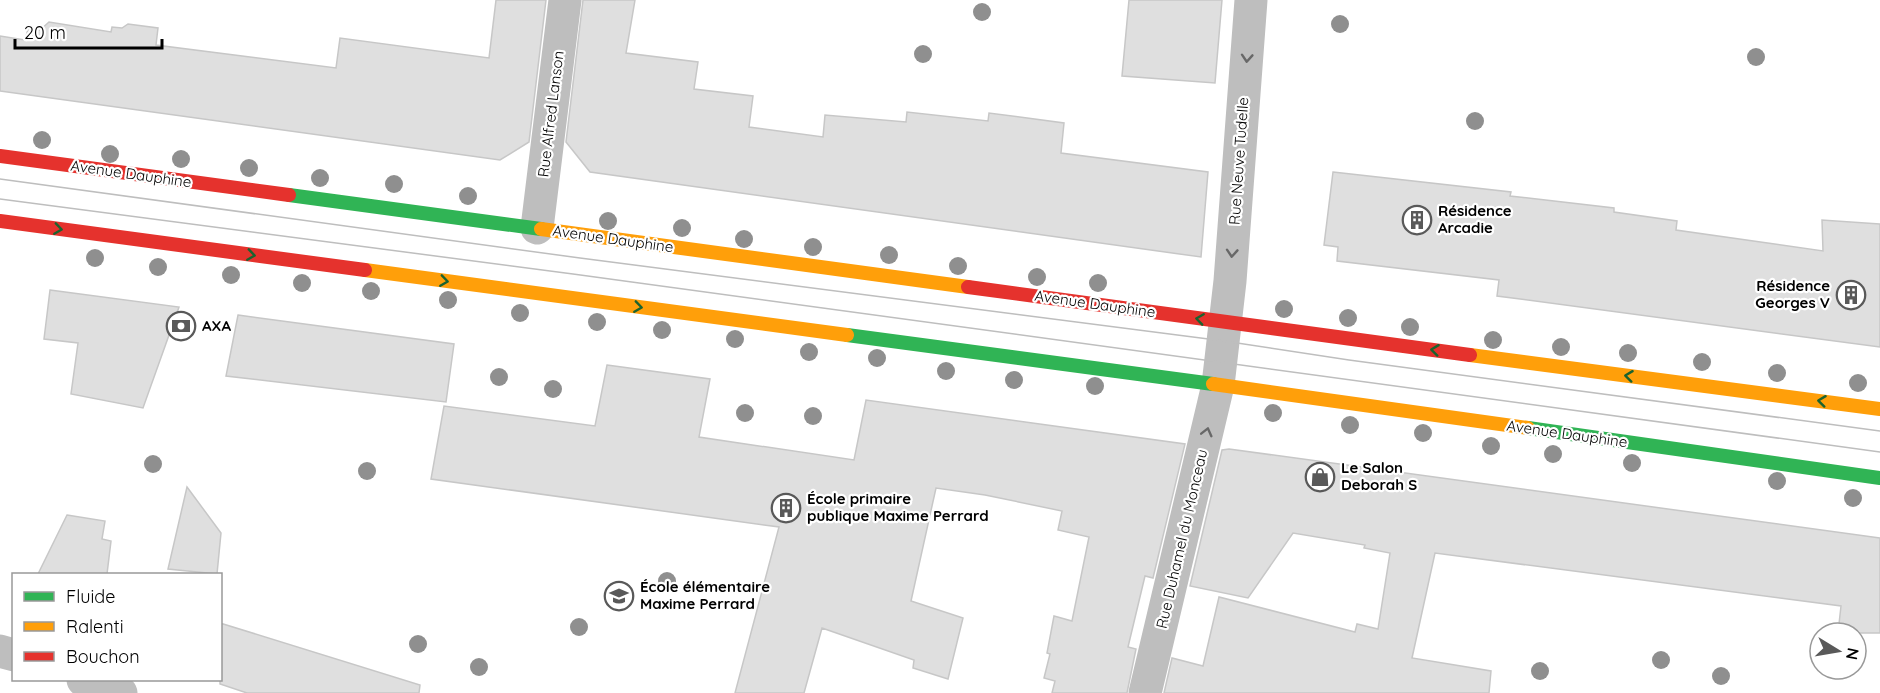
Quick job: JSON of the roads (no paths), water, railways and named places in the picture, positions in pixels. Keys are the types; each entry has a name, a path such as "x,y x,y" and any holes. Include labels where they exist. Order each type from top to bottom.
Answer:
{"main road":[{"name":"Avenue Dauphine","path":"0,156 1880,409"},
{"name":"Avenue Dauphine","path":"0,221 1218,385 1880,478"}],"street":[{"name":"Rue Alfred Lanson","path":"537,228 566,0"},
{"name":"Rue Neuve Tudelle","path":"1226,322 1251,0"},
{"path":"1218,385 1226,322"},
{"name":"Rue Duhamel du Monceau","path":"1145,693 1218,385"},
{"path":"85,681 121,693"}],"tram line":[{"path":"0,179 580,258 1224,341 1349,360 1880,431"},
{"path":"0,199 573,274 1880,452"}],"place":[{"name":"Résidence Arcadie","path":"1417,220"},
{"name":"Résidence Georges V","path":"1851,295"},
{"name":"AXA","path":"181,326"},
{"name":"Le Salon Deborah S","path":"1320,477"},
{"name":"École primaire publique Maxime Perrard","path":"786,508"},
{"name":"École élémentaire Maxime Perrard","path":"619,596"}]}
